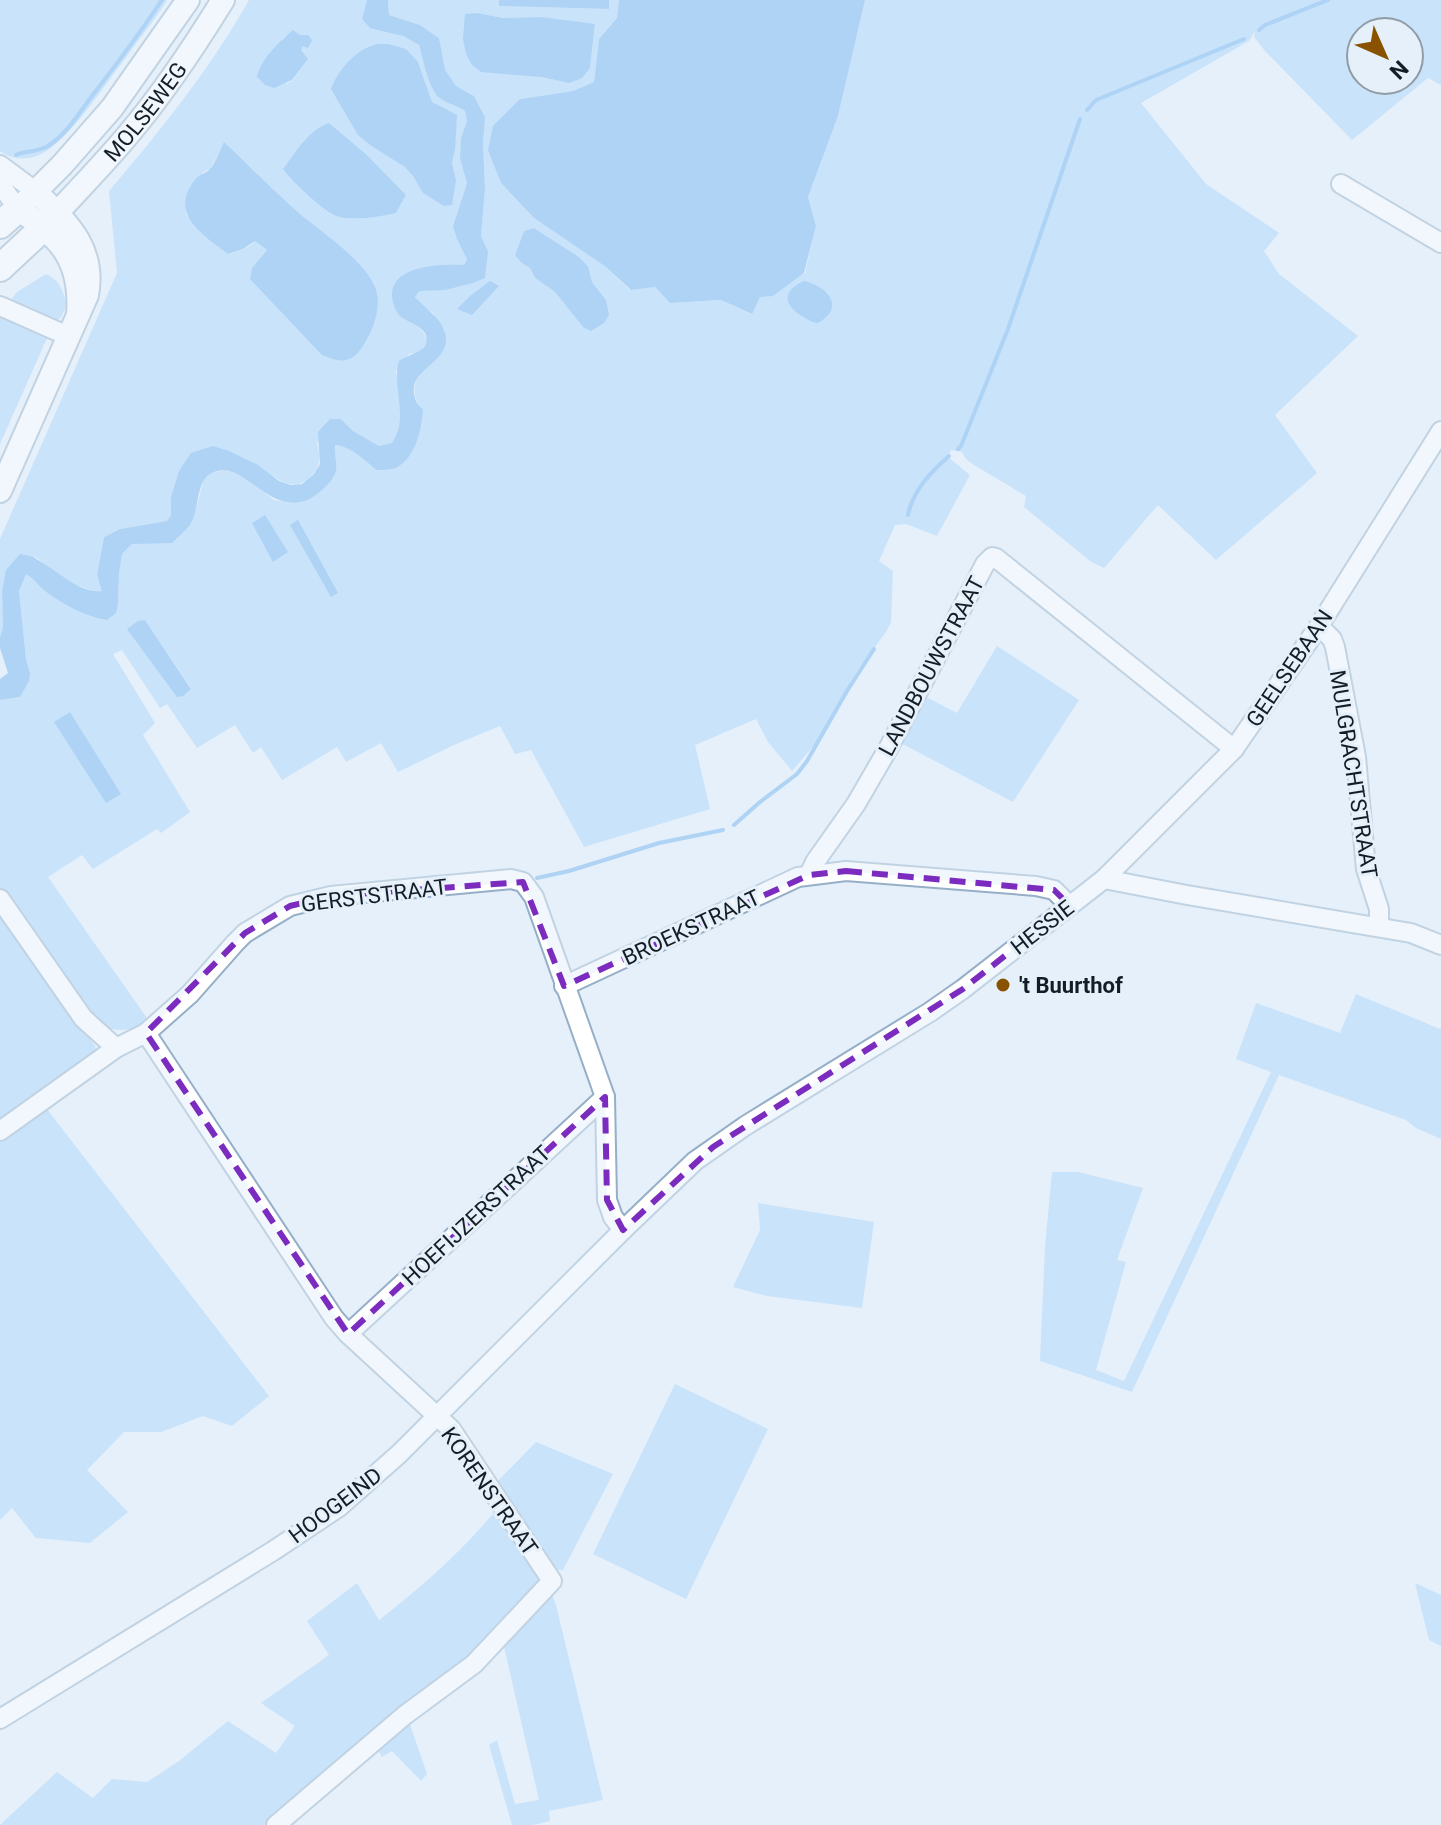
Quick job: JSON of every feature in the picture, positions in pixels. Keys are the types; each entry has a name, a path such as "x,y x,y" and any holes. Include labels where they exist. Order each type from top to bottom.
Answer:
{"highway":[{"path":"10,259 50,220"}],"main road":[{"name":"MOLSEWEG","path":"18,208 112,108 188,0"},
{"name":"MOLSEWEG","path":"50,220 144,116 223,0"},
{"path":"0,491 87,295 90,279 80,241 50,220 18,208"},
{"path":"50,220 78,285 78,315"},
{"path":"10,259 41,249 69,259"}],"street":[{"path":"0,165 18,208"},
{"path":"0,181 18,208"},
{"path":"1341,184 1441,243"},
{"path":"0,306 68,336"},
{"name":"GEELSEBAAN","path":"1104,879 1234,749 1319,626 1441,431"},
{"name":"LANDBOUWSTRAAT","path":"809,875 856,804 985,564 992,557 1234,749"},
{"name":"MULGRACHTSTRAAT","path":"1319,626 1332,639 1335,647 1356,757 1366,869 1379,909 1379,927"},
{"name":"BROEKSTRAAT","path":"564,986 798,877 809,875 846,871 1036,886 1054,890 1069,905"},
{"name":"GERSTSTRAAT","path":"0,1131 116,1048 146,1033 190,994 245,933 290,906 331,896 511,879 523,882 534,897 564,986"},
{"path":"1104,879 1411,933 1441,945"},
{"name":"HESSIE","path":"623,1230 713,1147 963,989 1104,879"},
{"path":"0,899 83,1018 116,1048"},
{"path":"564,986 605,1097 607,1200 613,1217 623,1230"},
{"name":"KORENSTRAAT","path":"146,1033 320,1298 348,1334 451,1429 552,1581 474,1664 405,1715 276,1825"},
{"name":"HOEFIJZERSTRAAT","path":"348,1334 605,1097"},
{"name":"HOOGEIND","path":"0,1719 273,1551 360,1491 623,1230"}],"highlighted area":[{"path":"846,871 1054,890 1069,905 963,989 713,1147 623,1230 607,1200 605,1097 348,1334 146,1033 245,933 290,906 331,896 523,882 564,986 809,875"}],"shaded area":[{"path":"0,0 167,0 64,137 41,154 20,158 0,151"},
{"path":"249,0 367,0 362,20 419,45 433,90 444,101 465,111 467,121 461,138 460,159 467,183 453,226 467,259 464,265 433,267 399,315 425,334 426,344 417,353 409,354 396,371 400,417 392,443 379,446 353,431 341,419 317,443 319,458 316,470 309,478 295,484 283,482 229,451 171,497 171,515 167,521 120,529 104,537 97,575 103,591 77,584 35,557 2,592 3,627 0,637 0,539 117,273 109,191 184,98","holes":["293,31 300,35 301,50 308,59 292,81 286,84 282,39","418,62 432,102 455,150 452,163 456,180 423,193 407,169 364,139 347,115","329,123 367,155 406,195 396,213 364,218 340,217 314,201 287,174 283,169 292,156 322,126","224,143 292,207 332,239 252,268 267,250 255,241 246,248 228,254 200,232 186,214 203,172 210,169"]},
{"path":"367,0 388,0 389,15 420,25 439,38 445,70 456,86 474,96 485,117 485,189 481,236 488,251 485,278 445,290 419,291 415,297 439,320 446,341 439,357 415,384 415,398 423,409 413,450 396,468 376,470 352,451 335,445 334,476 322,490 305,501 289,503 275,498 236,473 223,470 210,474 202,484 190,525 172,543 132,544 122,554 116,613 107,620 67,605 26,574 19,591 29,681 20,697 0,700 0,679 8,673 0,648 2,592 6,570 20,554 36,559 85,589 102,591 97,575 104,537 120,529 167,521 171,515 171,497 179,471 191,453 213,446 229,451 291,485 302,484 320,464 318,432 330,419 341,419 353,431 379,446 392,443 400,422 399,361 426,344 425,333 402,317 394,306 394,286 399,278 418,269 464,265 467,259 453,226 467,183 460,159 461,138 467,121 465,111 441,99 433,90 419,45 403,36 370,28 362,19"},
{"path":"388,0 499,0 499,6 608,9 609,0 619,0 617,18 599,39 594,82 573,91 520,99 500,182 534,218 606,267 630,290 655,287 670,303 721,300 751,314 760,297 805,273 816,226 808,197 838,116 865,0 1441,0 1441,85 1428,78 1425,80 1425,16 1345,16 1345,96 1406,96 1352,140 1265,51 1254,37 1255,31 1249,41 1141,103 1206,184 1279,233 1264,251 1279,274 1358,336 1275,415 1317,473 1216,560 1158,505 1104,568 1090,561 1024,507 1026,496 974,465 962,452 951,450 948,457 970,475 937,536 906,524 895,525 879,561 893,571 891,622 857,671 817,742 792,771 768,742 756,719 695,745 710,809 584,847 531,750 515,754 500,726 398,772 381,743 346,762 337,747 282,780 261,747 253,753 235,725 197,748 167,704 160,708 122,650 113,654 155,723 143,735 190,812 161,833 157,829 93,869 82,855 48,877 149,1021 126,1030 112,1029 90,1017 0,890 0,700 20,697 30,673 19,591 25,573 67,605 107,620 118,604 122,554 132,544 148,542 192,523 204,479 211,473 225,470 245,477 274,500 290,503 308,499 336,469 334,445 351,450 376,470 394,469 405,460 423,409 417,401 416,381 445,331 433,313 415,297 418,291 428,289 488,251 481,236 485,189 485,117 474,96 456,86 444,70 439,38 420,25 389,15","holes":["478,13 503,18 542,17 595,25 590,68 569,83 541,77","534,228 579,257 588,266 592,282 606,300 583,327 555,292 535,278 530,268 515,255 524,231","145,620 191,689 128,629","70,712 120,794 107,802 55,722"]},
{"path":"499,0 609,0 609,9 499,6"},
{"path":"619,0 865,0 838,116 808,197 816,226 804,273 773,296 760,297 752,314 721,300 670,303 655,287 631,290 606,267 534,218 501,183 488,150 493,126 520,99 573,91 594,82 599,39 617,18"},
{"path":"465,14 503,18 542,17 595,24 590,68 582,78 569,83 541,77 481,72 472,65 466,54 463,39"},
{"path":"293,30 300,35 308,35 312,40 308,48 303,46 301,50 308,59 292,80 274,88 265,85 257,77 262,64"},
{"path":"376,44 406,49 418,62 432,102 457,115 452,163 456,180 452,205 444,206 423,193 405,167 358,135 331,89 342,69 354,57"},
{"path":"329,123 367,155 406,195 396,213 355,218 334,215 307,194 283,169 309,136"},
{"path":"224,142 291,206 349,254 369,276 377,295 377,312 369,336 356,355 347,360 337,360 322,355 250,279 252,268 267,250 255,241 228,254 192,223 185,204 187,193 196,179 209,170"},
{"path":"534,228 588,266 592,282 606,300 609,315 604,323 591,331 583,327 555,292 535,278 530,268 515,255 524,231"},
{"path":"46,274 58,283 67,305 54,324 9,302 17,292"},
{"path":"490,281 499,286 472,315 457,309 470,296"},
{"path":"804,281 820,288 832,304 831,311 818,323 800,315 788,301 792,288"},
{"path":"0,318 47,338 0,444"},
{"path":"265,515 288,552 273,562 252,523"},
{"path":"298,520 338,593 331,597 290,525"},
{"path":"145,620 191,689 183,696 177,697 127,629"},
{"path":"997,646 1079,700 1013,802 895,740 920,694 957,713"},
{"path":"70,712 121,794 106,803 54,722"},
{"path":"0,916 95,1046 97,1056 0,1123"},
{"path":"1356,994 1441,1028 1441,1139 1406,1120 1279,1075 1132,1392 1040,1361 1052,1172 1078,1172 1143,1188 1117,1260 1126,1262 1096,1370 1124,1381 1271,1072 1236,1059 1256,1003 1340,1033"},
{"path":"43,1104 269,1396 232,1426 203,1416 161,1432 124,1432 87,1470 128,1512 90,1543 36,1538 12,1508 0,1520 0,1137"},
{"path":"758,1203 874,1222 862,1308 767,1296 733,1287 760,1230"},
{"path":"675,1384 768,1429 686,1599 593,1554"},
{"path":"536,1442 613,1474 563,1570 554,1570 494,1485"},
{"path":"498,1508 540,1578 539,1585 408,1719 427,1774 421,1781 392,1751 382,1757 370,1738 264,1825 0,1825 57,1772 93,1798 112,1779 147,1782 179,1761 228,1721 276,1753 295,1726 261,1703 329,1655 307,1621 357,1583 379,1620 442,1567"},
{"path":"1415,1583 1441,1595 1441,1646 1429,1640"},
{"path":"552,1595 603,1800 549,1811 550,1821 512,1825 489,1745 497,1740 515,1804 539,1800 503,1642 545,1598"}],"waterway":[{"path":"16,155 46,147 65,131 162,0"},
{"path":"1259,30 1328,0"},
{"path":"1087,110 1096,100 1244,39"},
{"path":"958,449 1008,329 1080,119"},
{"path":"908,515 918,490 949,456"},
{"path":"734,825 797,774 874,649"},
{"path":"537,878 659,843 723,830"}],"place":[{"name":"'t Buurthof","path":"1003,985"}]}
